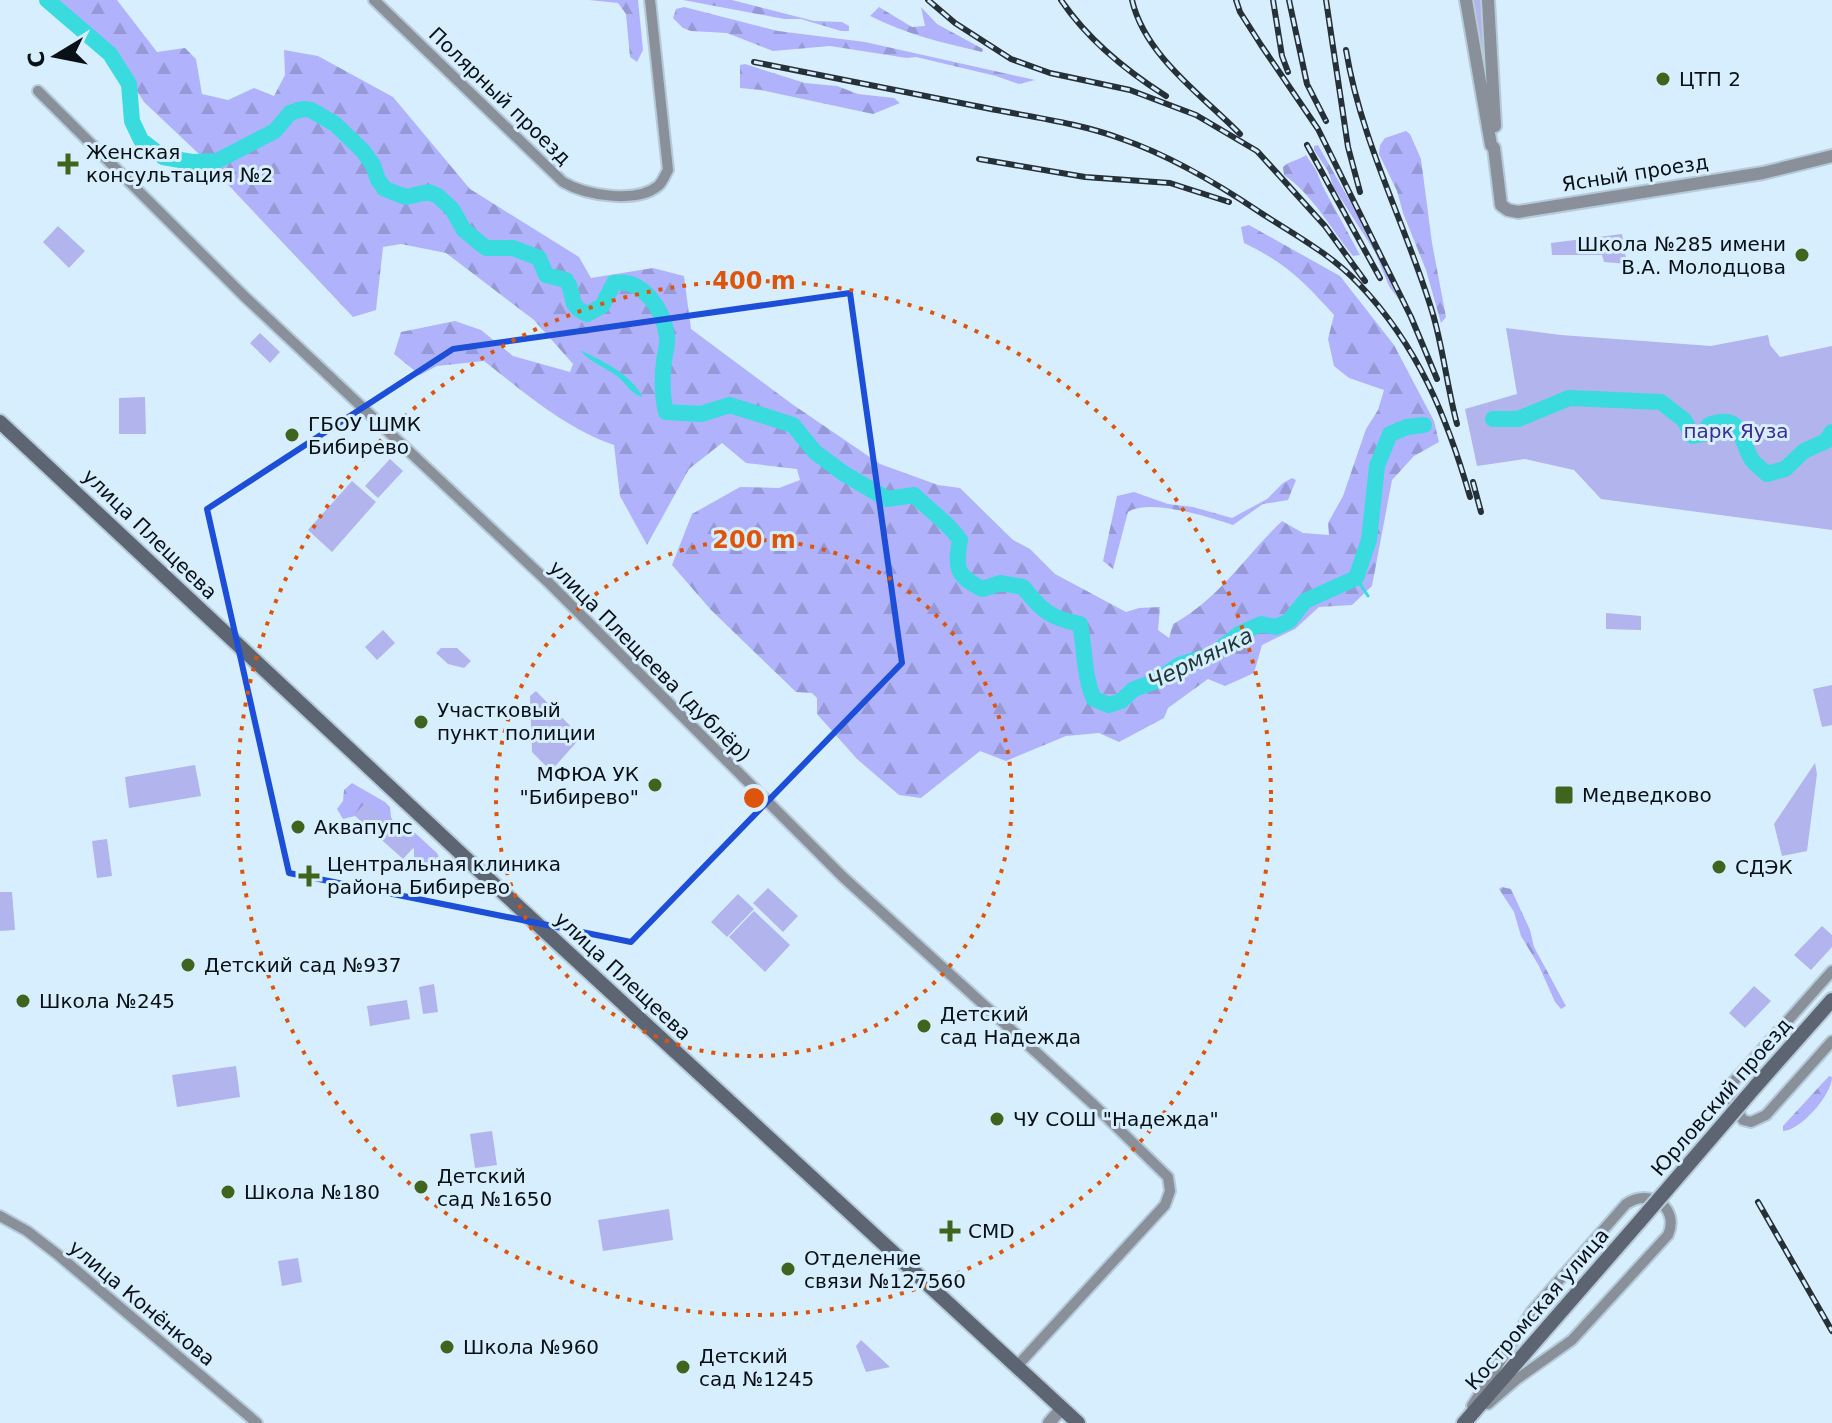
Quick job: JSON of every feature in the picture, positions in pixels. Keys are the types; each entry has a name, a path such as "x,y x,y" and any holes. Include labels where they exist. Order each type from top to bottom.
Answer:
{"main road":[{"name":"улица Плещеева","path":"0,422 471,863 1078,1423"},
{"name":"улица Плещеева","path":"0,433 19,440"},
{"name":"Юрловский проезд","path":"1640,1221 1832,1000"},
{"name":"Костромская улица","path":"1463,1423 1640,1221"}],"street":[{"name":"Полярный проезд","path":"374,0 563,182 577,190 603,195 627,195 659,186 668,170 650,0"},
{"path":"1466,0 1494,148"},
{"path":"1488,0 1494,148"},
{"name":"улица Плещеева (дублёр)","path":"38,91 244,296 548,582 843,877 1093,1104 1168,1177 1170,1191 1165,1205 1017,1366"},
{"name":"Ясный проезд","path":"1494,148 1501,205 1518,212 1763,173 1832,156"},
{"path":"1832,971 1726,1090 1743,1120 1751,1122 1766,1115 1832,1041"},
{"path":"1641,1196 1649,1196 1661,1203 1670,1220 1668,1235 1572,1340 1463,1423 1532,1311 1626,1204 1641,1196"},
{"name":"улица Конёнкова","path":"0,1216 27,1231 57,1254 257,1423"},
{"path":"1049,1423 1062,1408"}],"highlighted area":[{"path":"850,293 902,663 631,942 289,873 207,509 453,349"}],"green space":[{"path":"53,0 117,0 157,52 185,48 196,59 202,94 228,100 254,88 274,96 285,75 284,50 318,56 393,97 470,189 579,257 591,278 653,268 684,276 691,329 880,464 938,485 960,488 1013,540 1030,549 1055,574 1126,612 1160,607 1158,630 1169,638 1173,624 1219,589 1282,521 1303,533 1329,535 1328,523 1343,496 1366,429 1378,410 1384,390 1349,378 1334,366 1328,339 1334,315 1294,274 1244,243 1241,227 1249,225 1340,276 1394,345 1434,421 1439,442 1414,456 1392,480 1372,586 1352,605 1319,607 1295,629 1262,645 1254,673 1225,686 1208,679 1168,708 1164,718 1119,742 1099,733 1066,736 1006,761 980,751 921,798 899,795 857,759 817,714 817,698 812,693 796,692 711,610 672,565 692,514 740,487 779,488 800,480 797,469 746,463 722,443 689,469 647,545 620,496 614,445 562,419 484,361 437,366 420,375 394,354 401,332 455,321 481,330 513,356 570,372 573,364 534,320 446,253 401,244 383,247 376,310 353,317 199,154 144,102 110,48"},
{"path":"589,0 638,0 643,50 637,62 630,57 626,14 618,3"},
{"path":"683,0 732,0 814,21 842,22 849,26 849,31 801,19 784,19"},
{"path":"1471,0 1484,0 1488,105"},
{"path":"684,7 778,31 865,42 1035,80 1019,84 916,57 830,46 773,51 727,33 683,28 673,18 676,9"},
{"path":"879,7 912,27 925,26 921,7 937,24 983,49 982,52 911,33 870,16"},
{"path":"740,65 805,83 894,98 900,103 873,114 740,88"},
{"path":"1406,131 1421,159 1446,317 1441,323 1426,270 1397,191 1379,154 1385,138"},
{"path":"1318,145 1359,217 1399,300 1389,286 1375,252 1314,150 1314,146"},
{"path":"1306,155 1360,255 1353,256 1313,202 1284,175 1283,167"},
{"path":"58,226 85,251 69,268 43,242"},
{"path":"1622,234 1627,264 1604,262 1602,255 1552,255 1551,243"},
{"name":"парк Яуза","path":"1506,328 1711,346 1768,335 1770,345 1780,357 1832,346 1832,530 1601,499 1574,470 1525,459 1477,466 1465,409 1517,394"},
{"path":"260,333 280,352 270,363 250,343"},
{"path":"145,397 146,434 119,434 119,398"},
{"path":"390,459 403,471 378,498 365,486"},
{"path":"1292,478 1296,480 1288,500 1263,504 1233,525 1164,508 1138,508 1128,512 1113,569 1103,561 1117,496 1134,492 1168,504 1193,507 1232,518 1267,499"},
{"path":"352,481 376,502 332,552 308,530"},
{"path":"1606,613 1641,616 1641,630 1606,629"},
{"path":"383,630 395,643 377,660 365,647"},
{"path":"441,648 457,648 471,661 464,668 448,664 436,653"},
{"path":"1832,685 1832,725 1822,727 1813,689"},
{"path":"536,691 581,737 551,771 532,752 530,696"},
{"path":"1815,763 1817,774 1807,851 1782,856 1774,824"},
{"path":"195,765 201,796 129,808 125,777"},
{"path":"352,783 385,802 390,807 394,822 414,832 437,853 441,862 439,867 429,871 419,869 410,845 359,815 343,819 337,809 343,801 344,790"},
{"path":"366,802 415,846 403,859 354,815"},
{"path":"107,839 112,876 97,878 92,841"},
{"path":"768,888 798,916 783,932 753,903"},
{"path":"1499,889 1511,889 1530,930 1534,947 1566,1006 1561,1009 1521,936 1514,912"},
{"path":"0,892 12,892 15,930 0,931"},
{"path":"738,894 754,909 727,937 711,922"},
{"path":"754,911 790,945 765,972 729,937"},
{"path":"1822,926 1832,935 1832,947 1811,970 1794,955"},
{"path":"434,984 438,1012 423,1014 419,987"},
{"path":"1754,986 1771,1001 1745,1028 1729,1013"},
{"path":"407,1000 410,1019 370,1026 367,1006"},
{"path":"236,1066 240,1097 177,1107 172,1075"},
{"path":"1829,1076 1832,1077 1831,1084 1814,1111 1798,1125 1783,1131 1783,1126"},
{"path":"492,1131 497,1165 475,1168 470,1134"},
{"path":"669,1209 673,1240 603,1251 598,1220"},
{"path":"298,1258 302,1282 282,1286 278,1261"},
{"path":"861,1340 890,1367 866,1372 856,1346"}],"water":[{"path":"580,350 623,375 643,397 633,392 618,377"}],"waterway":[{"name":"Чермянка","path":"47,0 110,54 129,84 132,121 141,140 163,157 192,162 217,161 275,131 290,113 311,110 335,124 363,151 385,189 406,197 428,192 438,196 452,209 464,230 486,248 513,248 539,258 546,275 566,280 574,304 581,311 587,314 602,306 614,283 634,285 642,290 656,306 667,336 663,380 666,412 701,414 730,405 793,425 815,452 887,499 914,495 960,540 958,565 967,580 982,589 1001,583 1023,587 1047,612 1080,624 1091,691 1094,699 1109,705 1121,701 1134,689 1154,682 1179,665 1212,655 1239,634 1261,624 1276,627 1289,621 1305,601 1356,578 1369,540 1377,466 1390,434 1407,427 1424,425"},
{"name":"Чермянка","path":"1493,419 1518,419 1569,398 1661,402 1684,420 1693,436 1704,434 1709,425 1720,422 1734,425 1752,460 1767,474 1785,469 1804,451 1826,441 1832,432"},
{"path":"1356,578 1368,596"}],"railway":[{"path":"928,0 955,23 1011,59 1050,73 1130,90 1196,115 1257,151 1325,226 1365,281"},
{"path":"1061,0 1108,53 1166,96"},
{"path":"1132,0 1139,20 1162,57 1240,134"},
{"path":"1236,0 1240,12 1318,129 1411,317 1437,379"},
{"path":"1273,0 1282,56 1288,72"},
{"path":"1289,0 1307,84 1326,121"},
{"path":"1326,0 1348,147 1360,192"},
{"path":"1346,50 1362,117 1432,311 1457,424"},
{"path":"754,62 1089,129 1158,154 1228,192 1325,255 1359,284 1380,308 1398,332 1428,384 1470,497"},
{"path":"1307,145 1380,278"},
{"path":"979,159 1085,177 1170,183 1229,202"},
{"path":"1473,482 1481,512"},
{"path":"1758,1202 1832,1331"}],"place":[{"name":"ЦТП 2","path":"1663,79"},
{"name":"Женская консультация №2","path":"68,164"},
{"name":"Школа №285 имени В.А. Молодцова","path":"1802,255"},
{"name":"ГБОУ ШМК Бибирево","path":"292,435"},
{"name":"Участковый пункт полиции","path":"421,722"},
{"name":"МФЮА УК \"Бибирево\"","path":"655,785"},
{"name":"Медведково","path":"1564,795"},
{"name":"Аквапупс","path":"298,827"},
{"name":"СДЭК","path":"1719,867"},
{"name":"Центральная клиника района Бибирево","path":"309,876"},
{"name":"Детский сад №937","path":"188,965"},
{"name":"Школа №245","path":"23,1001"},
{"name":"Детский сад Надежда","path":"924,1026"},
{"name":"ЧУ СОШ \"Надежда\"","path":"997,1119"},
{"name":"Детский сад №1650","path":"421,1187"},
{"name":"Школа №180","path":"228,1192"},
{"name":"CMD","path":"950,1231"},
{"name":"Отделение связи №127560","path":"788,1269"},
{"name":"Школа №960","path":"447,1347"},
{"name":"Детский сад №1245","path":"683,1367"}]}
